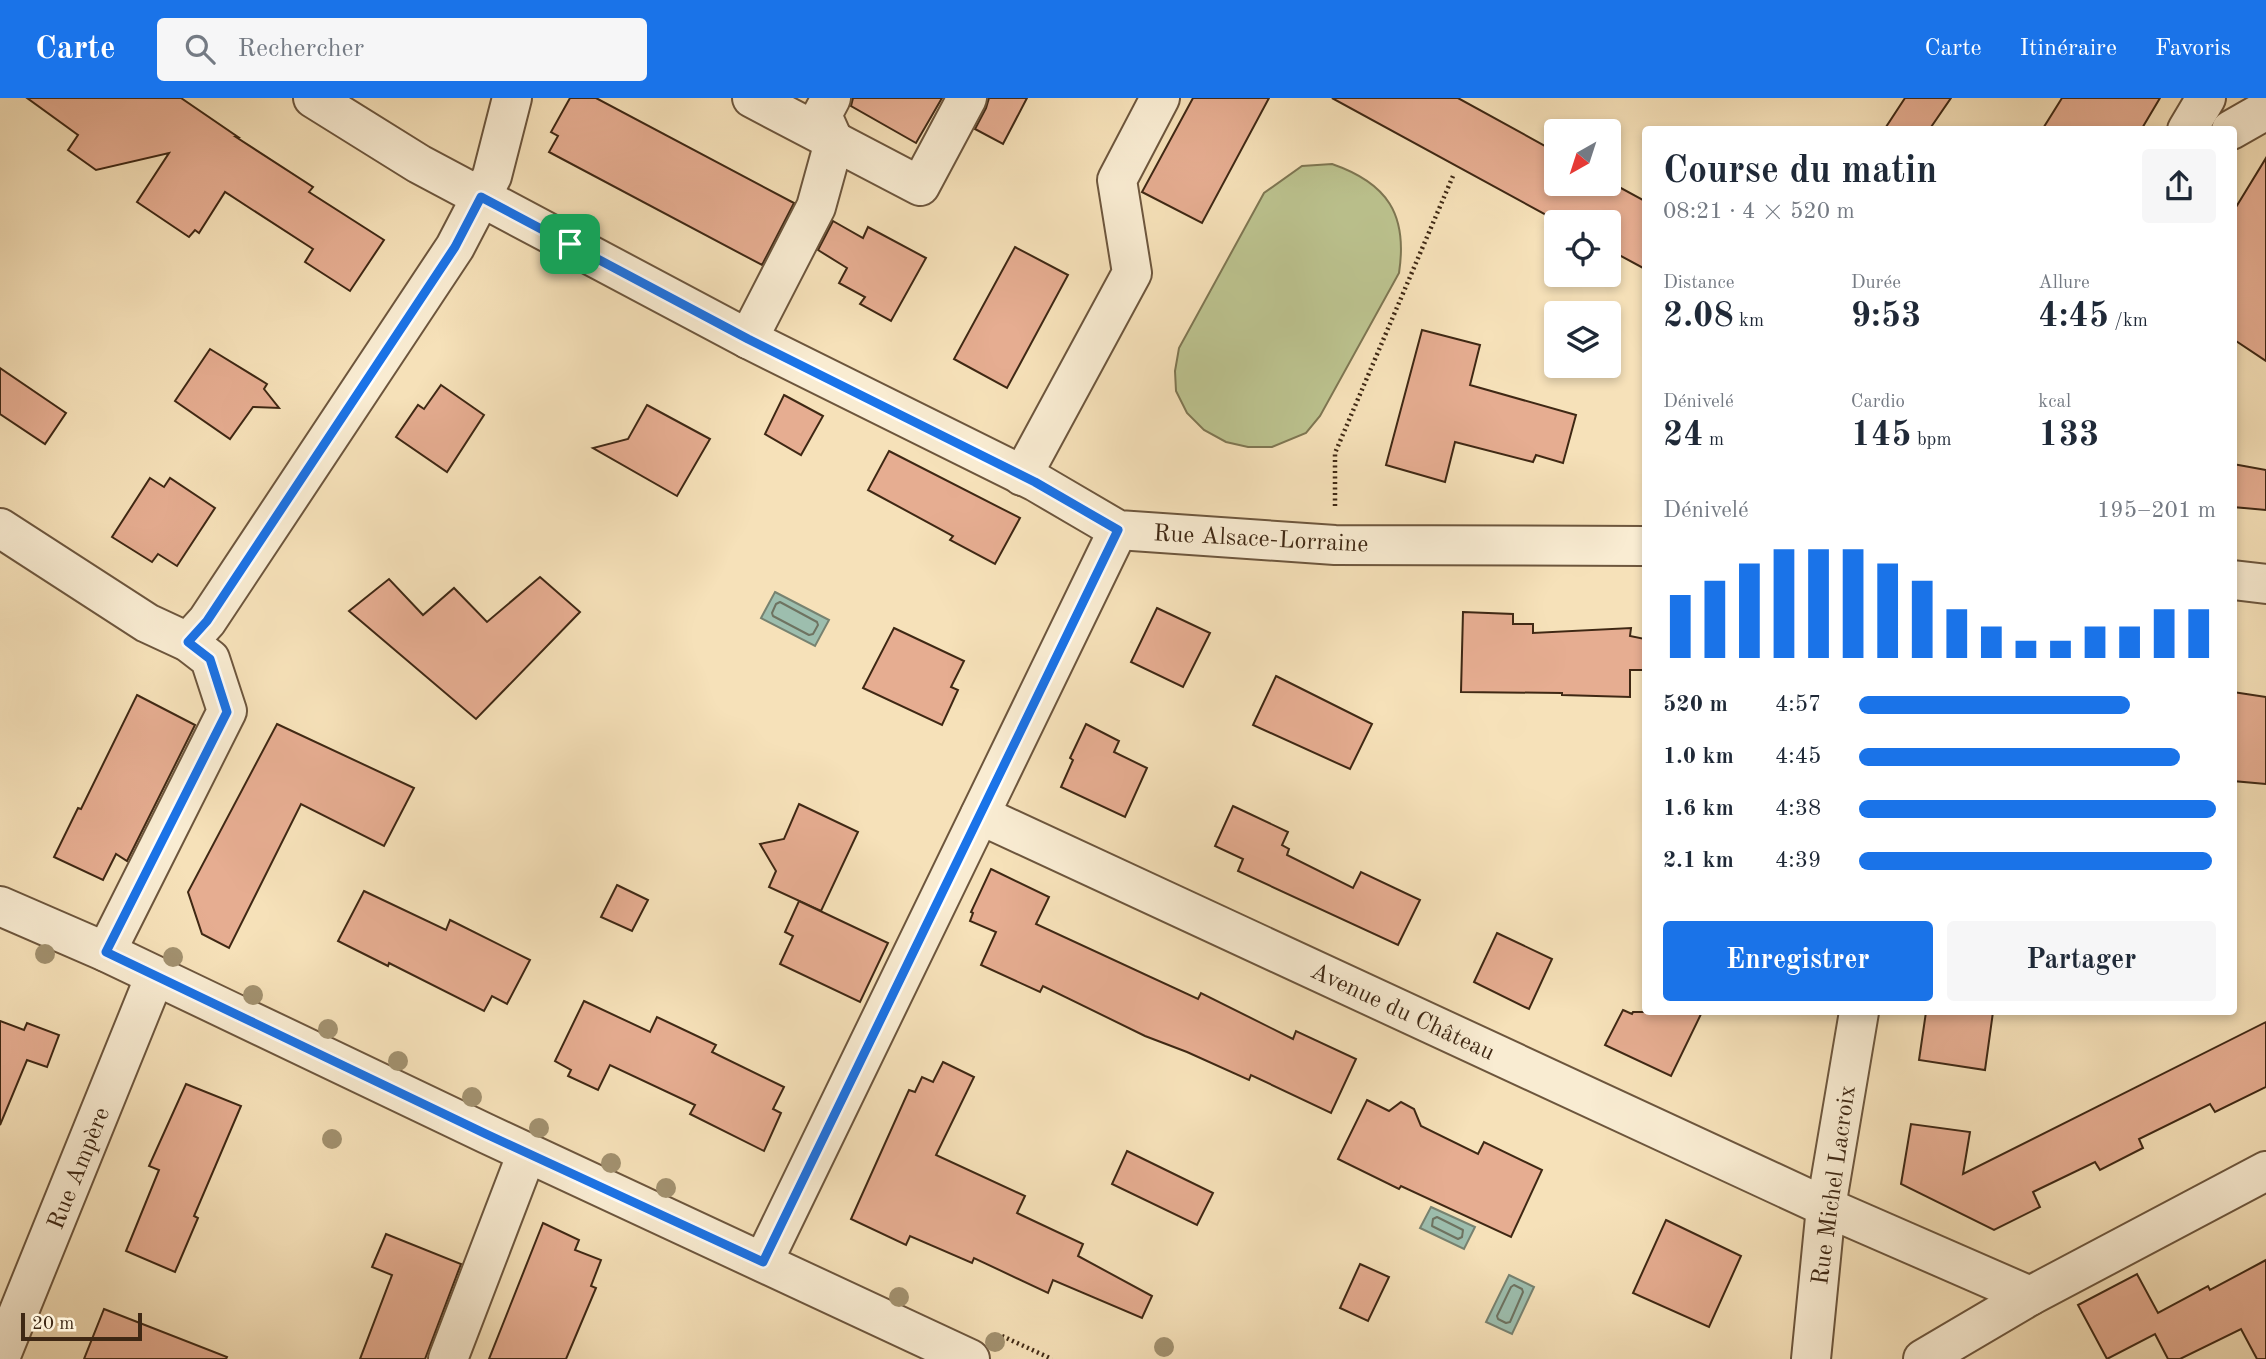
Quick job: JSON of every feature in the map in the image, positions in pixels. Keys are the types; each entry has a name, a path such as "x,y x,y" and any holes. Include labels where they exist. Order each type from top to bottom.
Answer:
{"street":[{"name":"Rue Alsace-Lorraine","path":"313,98 366,112 419,164 748,339 1022,476 1118,530 1335,545 1642,546"},
{"path":"188,642 207,621 455,247 492,176 512,98"},
{"path":"752,98 920,186 967,98"},
{"path":"748,339 816,207 834,142 822,115 831,98"},
{"path":"1022,476 1132,272 1116,180 1160,98"},
{"path":"2189,126 2206,98"},
{"path":"2237,127 2266,110"},
{"path":"0,527 146,623 188,642 210,659 227,712 106,952"},
{"path":"763,1262 1118,530"},
{"path":"2237,580 2266,584"},
{"name":"Avenue du Château","path":"980,815 1826,1207 2030,1296"},
{"path":"0,906 106,952 527,1153 970,1359"},
{"name":"Rue Ampère","path":"0,1358 155,976"},
{"name":"Rue Michel Lacroix","path":"1811,1359 1826,1207 1858,1015"},
{"path":"448,1359 527,1153"},
{"path":"1923,1359 2030,1296 2266,1171"}],"path":[{"path":"1335,545 1335,453 1453,176"}],"green space":[{"path":"1332,164 1367,181 1380,191 1390,204 1400,234 1399,273 1320,416 1306,433 1272,447 1248,447 1226,442 1204,430 1187,413 1176,391 1175,371 1179,348 1264,193 1302,166"}],"water":[{"path":"775,592 829,620 815,646 761,618"},
{"path":"1431,1207 1475,1227 1464,1249 1420,1228"},
{"path":"1509,1275 1534,1287 1512,1334 1486,1322"}],"building":[{"path":"27,98 181,98 313,187 309,192 384,240 350,291 305,262 313,249 225,192 199,233 195,230 189,237 137,202 169,153 96,170 68,150 78,135"},
{"path":"570,98 596,98 794,203 762,265 549,152 558,136 551,132"},
{"path":"853,98 942,98 916,143 851,106"},
{"path":"989,98 1027,98 1003,144 975,129"},
{"path":"1193,98 1269,98 1202,223 1142,192"},
{"path":"1332,98 1458,98 1544,145 1544,196 1621,196 1621,188 1642,199 1642,267 1621,256 1621,210 1544,210 1544,214"},
{"path":"1905,98 1951,98 1932,126 1887,126"},
{"path":"2062,98 2160,98 2143,126 2044,126"},
{"path":"2266,158 2266,361 2237,342 2237,205"},
{"path":"833,221 863,238 868,227 926,258 891,321 860,304 865,297 839,283 847,268 818,250"},
{"path":"1015,247 1068,275 1007,388 954,359"},
{"path":"1422,330 1480,345 1470,385 1576,415 1563,463 1536,455 1533,462 1455,442 1445,482 1386,465"},
{"path":"210,349 267,384 264,389 279,408 253,407 230,439 175,401"},
{"path":"0,368 66,413 45,444 0,414"},
{"path":"441,385 484,415 447,472 396,437 418,405 424,409"},
{"path":"784,395 823,416 801,455 765,434"},
{"path":"647,405 710,439 677,496 593,448 628,439"},
{"path":"889,451 1020,518 995,564 950,540 953,536 868,490"},
{"path":"2237,465 2266,470 2266,510 2237,507"},
{"path":"150,478 164,487 170,478 215,508 177,566 158,554 152,562 112,537"},
{"path":"540,577 580,612 476,719 349,611 389,579 423,615 454,588 487,622"},
{"path":"1157,608 1210,633 1183,687 1131,662"},
{"path":"1463,612 1513,614 1513,624 1533,624 1533,633 1631,628 1630,636 1642,638 1642,670 1630,670 1630,697 1461,692"},
{"path":"894,628 964,661 951,687 958,690 942,725 863,688"},
{"path":"1276,676 1372,724 1350,769 1253,725"},
{"path":"2237,693 2266,697 2266,784 2237,781"},
{"path":"137,695 195,725 127,861 116,854 103,880 54,857 78,808 81,809"},
{"path":"277,724 414,788 384,846 301,804 229,948 202,934 188,892"},
{"path":"1086,724 1119,741 1114,752 1147,768 1125,817 1061,787 1073,760 1070,758"},
{"path":"799,804 858,832 821,911 769,887 776,871 760,844 784,839"},
{"path":"1233,806 1288,832 1282,845 1289,849 1287,855 1353,888 1361,872 1420,900 1398,945 1238,871 1243,859 1215,846"},
{"path":"991,869 1049,897 1036,924 1198,999 1201,993 1293,1039 1296,1031 1356,1059 1331,1113 1251,1075 1249,1080 1145,1036 1043,986 1040,992 981,965 996,932 970,921 971,912"},
{"path":"617,885 648,900 632,931 601,917"},
{"path":"364,891 446,930 450,920 530,960 507,1004 492,996 484,1011 389,963 388,966 338,941"},
{"path":"799,901 888,943 860,1002 780,964 793,936 785,932"},
{"path":"1497,933 1552,959 1529,1009 1474,982"},
{"path":"584,1001 650,1032 657,1017 716,1045 712,1052 784,1087 773,1109 781,1113 764,1151 690,1114 695,1105 610,1065 598,1090 568,1076 571,1070 555,1061"},
{"path":"1623,1010 1632,1014 1642,1012 1642,1015 1701,1015 1671,1076 1605,1045"},
{"path":"1926,1015 1993,1015 1985,1070 1919,1060"},
{"path":"0,1021 24,1030 27,1023 59,1035 47,1067 27,1060 0,1125"},
{"path":"2266,1022 2266,1087 2215,1112 2210,1104 2139,1139 2143,1148 2100,1170 2095,1162 2033,1192 2040,1207 1994,1230 1901,1184 1911,1124 1970,1132 1963,1174"},
{"path":"943,1062 974,1077 936,1155 1025,1196 1017,1213 1083,1244 1078,1256 1152,1296 1142,1318 1053,1280 1048,1293 974,1258 972,1263 910,1236 906,1245 851,1219 909,1090 915,1092 922,1077 933,1082"},
{"path":"186,1084 241,1106 194,1216 198,1218 175,1272 126,1251 159,1170 149,1166"},
{"path":"1367,1100 1389,1111 1401,1102 1414,1109 1421,1126 1478,1154 1484,1142 1542,1170 1511,1237 1401,1186 1399,1189 1338,1159"},
{"path":"1127,1151 1213,1193 1197,1225 1112,1184"},
{"path":"1666,1220 1741,1256 1709,1327 1633,1293"},
{"path":"543,1223 579,1240 575,1250 601,1260 591,1286 596,1288 566,1359 489,1359"},
{"path":"386,1234 461,1264 425,1359 360,1359 392,1275 372,1267"},
{"path":"2266,1260 2266,1359 2257,1359 2241,1329 2180,1359 2168,1359 2155,1334 2107,1359 2078,1305 2137,1274 2158,1313 2208,1286 2210,1290"},
{"path":"1360,1264 1389,1277 1368,1321 1340,1308"},
{"path":"104,1309 227,1357 84,1359"}],"route":[{"path":"481,197 570,244 748,339 1035,482 1118,530 763,1262 486,1134 106,952 227,712 210,659 188,642 207,621 455,247 481,197"}]}
